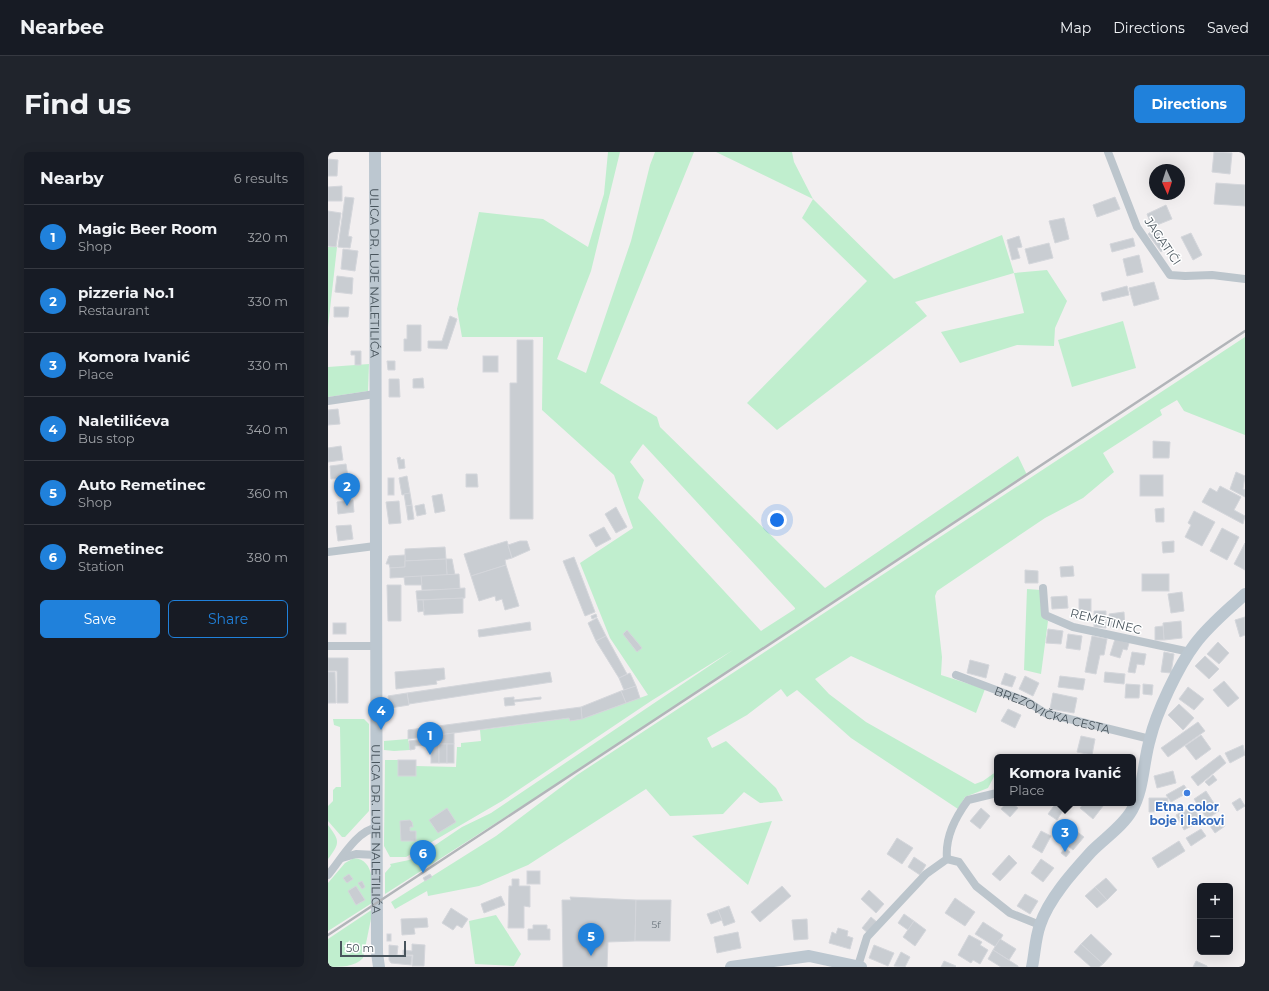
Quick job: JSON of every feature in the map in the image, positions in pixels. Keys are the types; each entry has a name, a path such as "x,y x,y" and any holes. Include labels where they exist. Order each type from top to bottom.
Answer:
{"main road":[{"name":"ULICA DR. LUJE NALETILIĆA","path":"376,152 375,646 376,854 379,967"},
{"path":"1136,799 1150,739 1163,703 1190,652 1205,632 1245,594"},
{"path":"1032,967 1040,925 1048,908 1064,885 1092,852 1131,811 1133,806"},
{"path":"731,967 809,956 859,966"}],"street":[{"name":"JAGATIĆI","path":"1108,152 1137,227 1170,275 1212,275 1245,279"},
{"path":"328,401 375,394"},
{"path":"328,552 375,546"},
{"name":"REMETINEC","path":"1044,588 1045,615 1051,618 1073,627 1190,652"},
{"path":"328,646 375,646"},
{"name":"BREZOVIČKA CESTA","path":"956,675 1028,702 1045,713 1150,739"},
{"path":"947,859 947,839 959,813 968,800 994,795"},
{"path":"328,875 350,846 363,833 376,828"},
{"path":"342,858 356,854 376,854"},
{"path":"859,966 867,937 926,874 947,859 959,862 976,886 1010,913 1040,925"}],"green space":[{"path":"608,152 620,152 591,271 557,359 586,373 631,241 650,165 655,152 694,152 600,383 657,417 660,427 825,588 1018,456 1027,475 549,789 385,894 385,873 391,866 390,864 409,860 422,854 462,827 491,813 733,650 651,701 502,801 406,857 390,857 384,846 385,760 398,760 398,776 416,776 416,766 456,767 457,747 461,747 461,743 481,741 480,730 569,718 570,721 582,719 648,695 610,638 580,563 633,528 614,475 542,410 543,337 462,337 457,309 479,212 543,219 588,247 604,194","holes":["643,444 795,608 761,631 638,498 644,480 630,462"]},
{"path":"716,152 792,152 794,162 813,199"},
{"path":"813,199 894,279 1002,235 1014,273 915,302 927,316 777,430 747,403 867,281 802,218"},
{"path":"328,247 337,247 328,327"},
{"path":"1047,270 1067,301 1055,328 1054,346 1017,345 960,363 941,332 1024,313 1014,273"},
{"path":"1123,321 1136,368 1072,387 1058,340"},
{"path":"1245,337 1245,435 1184,411 1177,400 1160,410 1162,415 1103,453 1114,472 1083,498 1045,518 937,591 935,596 942,657 941,675 985,689 976,713 851,656 815,679 829,694 866,722 975,784 983,781 994,773 994,777 988,788 965,797 958,809 851,738 797,690 787,697 781,689 747,715 707,738 712,748 726,741 776,788 783,801 760,803 744,792 723,814 670,816 646,789 528,865 479,886 428,896 427,891 395,909 391,902 496,836 577,775"},
{"path":"369,364 368,391 328,397 328,367"},
{"path":"1027,589 1041,590 1042,616 1048,621 1041,674 1024,670"},
{"path":"333,719 364,719 369,724 369,811 345,837 342,837 328,821 328,806 333,801 333,790 336,787 341,787 340,727 334,725"},
{"path":"408,739 410,750 384,750 384,741"},
{"path":"772,821 748,885 692,836"},
{"path":"328,825 335,835 337,842 335,849 328,859"},
{"path":"354,858 361,860 369,869 372,882 372,903 328,931 328,883 345,863"},
{"path":"373,909 363,958 352,965 328,967 328,939"},
{"path":"496,915 521,954 514,966 475,964 469,921"}],"building":[{"path":"1214,152 1232,153 1230,174 1212,172"},
{"path":"328,159 338,160 337,176 328,176"},
{"path":"1216,183 1245,185 1245,206 1214,204"},
{"path":"342,186 342,201 328,201 328,187"},
{"path":"345,197 354,198 348,236 352,237 350,248 338,247"},
{"path":"1115,197 1120,209 1097,217 1093,205"},
{"path":"1166,205 1172,219 1152,227 1147,214"},
{"path":"328,211 341,213 336,247 328,246"},
{"path":"1064,218 1069,239 1055,243 1049,221"},
{"path":"1156,228 1170,245 1161,252 1148,234"},
{"path":"1191,233 1202,255 1193,260 1181,237"},
{"path":"1019,236 1022,247 1017,248 1020,258 1012,260 1007,240"},
{"path":"1133,238 1135,246 1112,252 1110,244"},
{"path":"1049,243 1053,258 1029,264 1025,249"},
{"path":"343,249 358,251 355,271 341,269"},
{"path":"1139,255 1143,272 1127,276 1123,259"},
{"path":"337,276 353,278 352,294 335,292"},
{"path":"1154,282 1159,299 1134,306 1129,288"},
{"path":"1127,286 1129,295 1103,301 1101,293"},
{"path":"334,307 349,307 348,317 334,317"},
{"path":"450,316 457,319 447,349 428,348 428,341 442,341"},
{"path":"407,325 421,325 421,351 404,351 404,339 407,339"},
{"path":"517,340 533,340 533,519 510,519 510,383 517,383"},
{"path":"351,351 361,351 361,365 355,365 355,355 351,355"},
{"path":"483,356 498,356 498,372 483,372"},
{"path":"387,361 395,361 395,370 388,370"},
{"path":"423,378 424,388 413,388 413,379"},
{"path":"389,379 399,379 400,397 389,397"},
{"path":"338,409 340,424 328,425 328,410"},
{"path":"1153,441 1170,442 1169,458 1153,458"},
{"path":"341,446 343,460 328,462 328,448"},
{"path":"400,457 401,460 404,459 405,468 399,469 397,458"},
{"path":"346,464 348,477 331,479 330,466"},
{"path":"1236,472 1245,476 1243,489 1245,490 1245,497 1230,489"},
{"path":"466,474 477,474 478,487 466,487"},
{"path":"1140,475 1163,475 1163,496 1140,496"},
{"path":"407,476 410,493 402,495 399,478"},
{"path":"388,478 394,478 394,495 388,495"},
{"path":"1220,486 1241,497 1234,510 1245,516 1243,524 1202,502 1210,488 1217,492"},
{"path":"410,493 412,505 406,506 404,494"},
{"path":"442,494 445,511 435,513 432,496"},
{"path":"353,500 354,512 338,514 337,502"},
{"path":"399,501 401,523 389,524 386,502"},
{"path":"424,504 426,514 417,516 415,506"},
{"path":"412,505 414,519 408,520 406,506"},
{"path":"616,507 627,527 616,533 605,514"},
{"path":"1164,508 1164,522 1156,522 1155,509"},
{"path":"1194,511 1215,522 1202,546 1185,537 1191,525 1188,523"},
{"path":"351,525 353,539 338,541 336,526"},
{"path":"604,527 611,539 596,547 589,535"},
{"path":"1222,528 1239,537 1227,560 1210,551"},
{"path":"507,541 512,558 505,560 506,565 471,576 464,554"},
{"path":"520,541 527,541 530,550 512,558 508,545"},
{"path":"1174,541 1174,552 1163,553 1162,542"},
{"path":"1245,543 1245,570 1234,564"},
{"path":"445,547 446,559 405,561 405,549"},
{"path":"405,555 405,567 390,568 389,564 386,564 389,556"},
{"path":"574,557 595,612 585,616 563,561"},
{"path":"446,559 452,559 455,575 447,575"},
{"path":"446,559 447,575 390,578 390,568 405,567 405,561"},
{"path":"506,565 519,606 505,610 502,599 496,601 495,596 479,601 471,576"},
{"path":"1073,566 1074,576 1061,577 1060,567"},
{"path":"1025,570 1038,571 1038,583 1025,583"},
{"path":"459,574 460,589 422,590 421,576"},
{"path":"1142,574 1169,574 1169,591 1142,591"},
{"path":"421,576 422,585 405,585 404,577"},
{"path":"387,585 401,585 401,621 388,621"},
{"path":"465,588 465,598 417,600 416,591"},
{"path":"1182,592 1184,611 1171,613 1168,594"},
{"path":"1067,596 1068,608 1052,609 1051,597"},
{"path":"463,598 463,613 424,615 423,600"},
{"path":"1079,599 1091,599 1091,612 1079,612"},
{"path":"417,600 423,600 424,611 418,612"},
{"path":"1094,611 1106,611 1106,628 1094,627"},
{"path":"1124,612 1125,627 1111,628 1109,614"},
{"path":"596,614 597,617 592,619 591,616"},
{"path":"1245,617 1245,635 1240,637 1235,620"},
{"path":"597,618 606,636 596,641 588,623"},
{"path":"1181,621 1182,638 1164,640 1163,623"},
{"path":"530,622 531,630 479,637 478,630"},
{"path":"333,623 346,623 346,634 333,634"},
{"path":"1163,626 1164,640 1155,640 1155,627"},
{"path":"1048,629 1063,631 1061,644 1046,643"},
{"path":"627,630 642,648 637,652 623,634"},
{"path":"1068,634 1082,636 1080,650 1066,648"},
{"path":"606,636 627,674 619,678 596,641"},
{"path":"1092,636 1107,639 1104,655 1100,655 1096,674 1085,672"},
{"path":"1115,639 1129,643 1127,650 1123,649 1120,658 1110,655"},
{"path":"1218,642 1229,653 1219,664 1207,654"},
{"path":"1132,652 1146,654 1144,665 1137,664 1135,673 1128,672"},
{"path":"1164,652 1174,654 1171,673 1161,672"},
{"path":"1205,656 1219,669 1209,679 1195,666"},
{"path":"328,658 348,658 348,703 337,703 337,671 328,671"},
{"path":"970,660 989,665 986,678 967,673"},
{"path":"444,668 445,679 436,681 437,684 396,689 395,672"},
{"path":"328,672 335,672 336,703 328,703"},
{"path":"550,672 552,682 409,704 407,693"},
{"path":"1105,672 1125,674 1124,684 1104,682"},
{"path":"630,673 636,686 624,690 619,678"},
{"path":"1005,673 1016,677 1012,687 1001,684"},
{"path":"1025,676 1039,683 1033,696 1019,689"},
{"path":"1060,676 1085,679 1083,690 1058,687"},
{"path":"1224,681 1239,698 1228,707 1213,690"},
{"path":"1126,684 1140,685 1139,698 1125,698"},
{"path":"1143,684 1153,685 1152,695 1143,694"},
{"path":"636,686 640,698 626,703 621,691"},
{"path":"1188,687 1204,699 1194,710 1179,699"},
{"path":"621,691 626,703 582,719 581,707"},
{"path":"407,693 409,705 390,708 388,696"},
{"path":"1053,693 1077,698 1074,713 1050,709"},
{"path":"514,697 514,700 541,697 541,699 514,702 515,705 505,706 504,698"},
{"path":"1179,704 1194,718 1183,730 1168,715"},
{"path":"581,707 582,719 570,721 569,718 408,739 408,730"},
{"path":"1008,709 1021,715 1015,728 1001,721"},
{"path":"1198,722 1205,731 1168,757 1161,748"},
{"path":"454,733 454,744 431,744 430,736"},
{"path":"1201,735 1211,749 1196,760 1185,746"},
{"path":"1081,736 1095,739 1092,754 1077,752"},
{"path":"427,739 428,745 415,746 415,749 410,750 409,741"},
{"path":"431,744 439,744 439,763 431,763"},
{"path":"439,744 447,744 447,763 439,763"},
{"path":"447,744 454,744 454,763 447,763"},
{"path":"1243,745 1245,755 1230,763 1225,753"},
{"path":"1220,755 1226,763 1198,786 1191,777"},
{"path":"398,760 416,760 416,776 398,776"},
{"path":"1173,771 1176,783 1157,788 1154,776"},
{"path":"1213,775 1217,780 1209,786 1205,782"},
{"path":"1184,785 1189,792 1171,802 1166,795"},
{"path":"1206,791 1219,811 1207,819 1194,799"},
{"path":"1149,798 1168,798 1168,811 1149,812"},
{"path":"1240,798 1245,806 1237,811 1232,803"},
{"path":"1004,806 1016,806 1018,808 1010,817 1001,809"},
{"path":"1054,806 1065,807 1057,820 1048,814"},
{"path":"1082,806 1103,806 1093,819 1080,808"},
{"path":"1193,806 1201,821 1184,830 1176,815"},
{"path":"447,808 456,822 438,833 429,820"},
{"path":"981,808 990,816 980,829 970,821"},
{"path":"1220,819 1225,826 1215,833 1210,826"},
{"path":"410,820 413,827 410,827 410,831 416,831 416,841 401,841 400,821"},
{"path":"1071,827 1084,837 1073,850 1060,840"},
{"path":"1201,829 1206,836 1191,846 1186,838"},
{"path":"1041,831 1051,836 1042,853 1032,847"},
{"path":"897,838 913,848 902,864 887,854"},
{"path":"1179,841 1185,851 1158,868 1152,858"},
{"path":"1065,848 1070,852 1066,857 1061,853"},
{"path":"1009,855 1017,863 1000,881 992,874"},
{"path":"914,857 926,865 920,875 908,867"},
{"path":"1041,859 1054,868 1043,882 1031,873"},
{"path":"527,871 540,871 540,884 527,884"},
{"path":"349,874 353,879 347,883 343,878"},
{"path":"430,874 432,877 425,881 423,878"},
{"path":"1106,878 1117,890 1107,900 1095,887"},
{"path":"512,879 519,879 519,886 530,886 530,907 524,906 524,928 508,928 509,886 512,886"},
{"path":"362,881 365,887 362,889 358,883"},
{"path":"356,886 365,900 356,905 348,891"},
{"path":"782,886 791,896 760,922 751,912"},
{"path":"1095,887 1107,900 1097,908 1085,896"},
{"path":"869,890 884,904 876,913 861,899"},
{"path":"1025,894 1038,901 1030,914 1017,906"},
{"path":"501,896 505,905 484,913 481,904"},
{"path":"570,897 636,900 635,941 608,942 607,967 563,967 562,900 571,900"},
{"path":"955,898 975,912 965,926 945,913"},
{"path":"636,900 671,900 670,941 635,941"},
{"path":"729,906 735,922 724,926 718,910"},
{"path":"451,908 468,919 462,928 457,925 453,930 442,923"},
{"path":"718,910 722,920 711,924 707,914"},
{"path":"904,914 914,921 908,930 898,923"},
{"path":"871,917 878,923 869,934 862,928"},
{"path":"427,918 428,927 414,928 415,934 402,935 401,919"},
{"path":"807,919 808,939 794,940 792,920"},
{"path":"914,921 926,930 915,946 903,937"},
{"path":"983,922 1003,935 996,947 975,934"},
{"path":"533,925 547,925 547,929 550,929 550,940 528,940 528,929 533,929"},
{"path":"838,928 848,931 847,936 853,938 850,949 829,943 832,932 836,934"},
{"path":"738,932 741,948 717,953 714,937"},
{"path":"387,934 391,934 391,941 387,941"},
{"path":"1091,934 1112,954 1103,964 1081,944"},
{"path":"969,935 982,942 980,945 988,950 980,964 973,960 971,963 958,955"},
{"path":"1000,939 1016,949 1009,960 993,950"},
{"path":"412,944 425,945 424,966 412,966 413,955 403,955 403,950 412,951"},
{"path":"1081,944 1103,964 1099,967 1091,967 1074,952"},
{"path":"389,945 398,946 397,955 412,956 411,965 391,963 389,960"},
{"path":"874,945 894,953 888,966 869,958"},
{"path":"993,950 1018,967 1001,967 988,959"},
{"path":"901,952 910,957 905,967 894,966"},
{"path":"944,961 956,966 941,967"},
{"path":"1196,961 1207,966 1207,967 1193,967"}],"railway":[{"path":"328,935 1245,331"}],"place":[{"name":"pizzeria No.1","path":"347,506"},
{"name":"Naletilićeva","path":"381,730"},
{"name":"Magic Beer Room","path":"430,755"},
{"name":"Etna color boje i lakovi","path":"1187,793"},
{"name":"Komora Ivanić","path":"1065,852"},
{"name":"Remetinec","path":"423,873"},
{"name":"Auto Remetinec","path":"591,956"}]}
